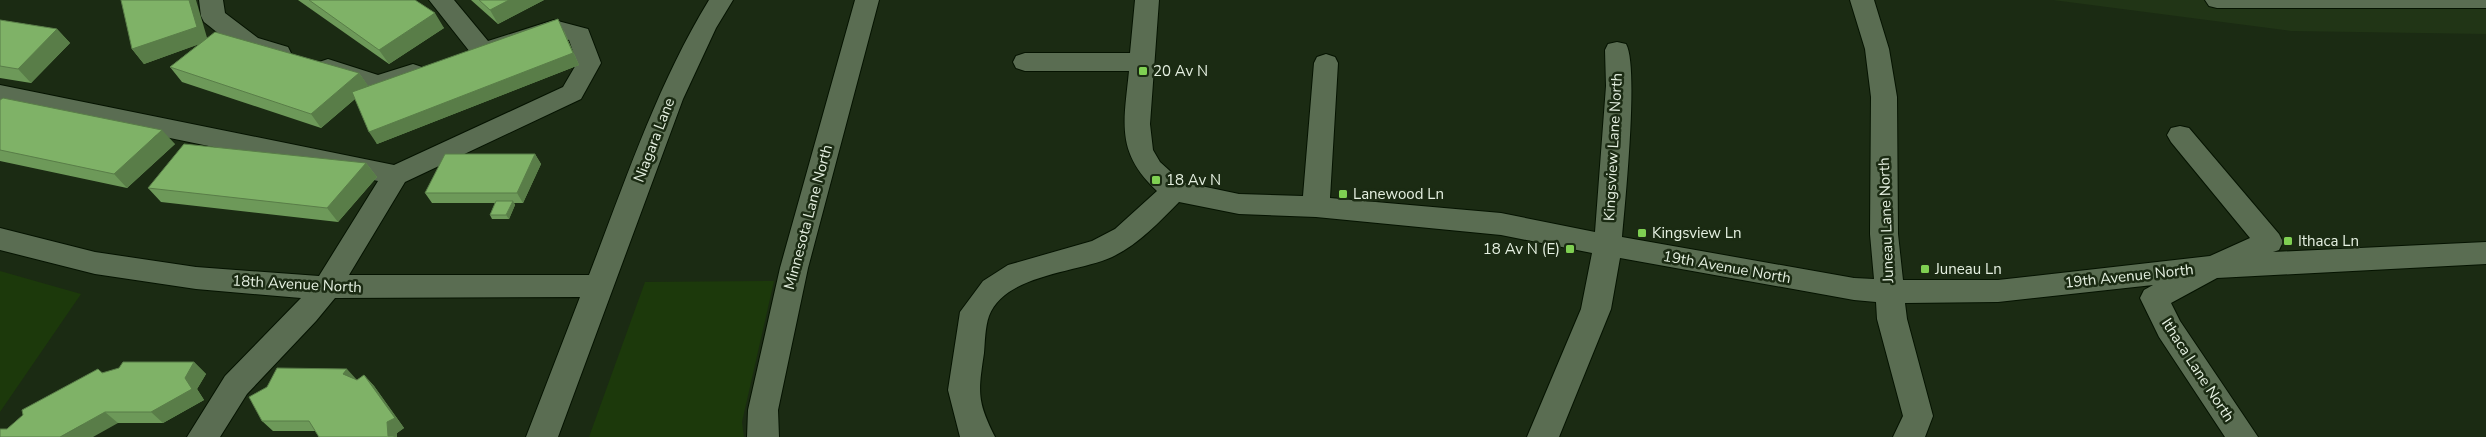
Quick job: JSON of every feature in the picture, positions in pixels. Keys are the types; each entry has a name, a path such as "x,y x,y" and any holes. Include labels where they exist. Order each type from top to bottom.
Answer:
{"street":[{"path":"211,0 213,16 249,44 378,84 431,67"},
{"name":"Niagara Lane","path":"542,437 674,90 704,28 721,0"},
{"name":"Minnesota Lane North","path":"763,437 763,410 794,268 867,0"},
{"path":"979,437 972,429 963,390 975,312 993,289 1018,273 1100,250 1125,237 1174,191 1150,169 1140,150 1137,124 1147,0"},
{"name":"Juneau Lane North","path":"1862,0 1877,50 1884,97 1884,234 1888,291 1892,319 1918,416 1909,437"},
{"path":"2217,0 2486,0"},
{"path":"444,1 483,51"},
{"path":"203,437 236,385 306,314 326,289 396,175 572,93 589,64 579,36 554,28 457,59"},
{"name":"Kingsview Lane North","path":"1608,245 1619,86 1617,50"},
{"path":"1025,62 1143,62"},
{"path":"1316,208 1326,63"},
{"path":"0,94 396,175"},
{"name":"Ithaca Lane North","path":"2180,136 2269,242 2213,267 2154,298 2169,329 2242,437"},
{"name":"19th Avenue North","path":"1174,191 1239,204 1316,208 1501,224 1808,281 1888,291 1926,293 1998,291 2213,267 2376,257 2486,253"},
{"name":"18th Avenue North","path":"0,239 95,263 196,278 326,289 599,286"},
{"path":"1543,437 1596,309 1608,245"}],"shaded area":[{"path":"2053,0 2486,0 2486,34 2291,31"},
{"path":"0,271 81,294 0,412"},
{"path":"774,281 742,422 744,437 589,437 645,282"}],"building":[{"path":"121,0 189,0 197,27 132,49"},
{"path":"309,0 415,0 435,13 379,50"},
{"path":"479,0 509,0 490,10"},
{"path":"558,19 573,53 369,132 352,92"},
{"path":"0,20 57,29 18,69 0,66"},
{"path":"215,32 359,73 311,114 170,67"},
{"path":"3,98 162,130 114,174 0,150 0,100"},
{"path":"184,144 366,163 327,208 148,188"},
{"path":"445,154 535,154 517,193 425,193"},
{"path":"496,201 513,201 506,215 490,215"},
{"path":"123,362 194,362 185,378 192,389 151,412 105,412 60,437 0,437 0,429 7,429 23,415 22,410 98,369 102,373 119,368"},
{"path":"277,368 347,369 343,374 357,380 364,375 395,418 387,422 388,436 394,437 319,437 309,421 262,421 249,397 267,387"}],"place":[{"name":"20 Av N","path":"1143,71"},
{"name":"18 Av N","path":"1156,180"},
{"name":"Lanewood Ln","path":"1343,194"},
{"name":"Kingsview Ln","path":"1642,233"},
{"name":"Ithaca Ln","path":"2288,241"},
{"name":"18 Av N (E)","path":"1570,249"},
{"name":"Juneau Ln","path":"1925,269"}]}
